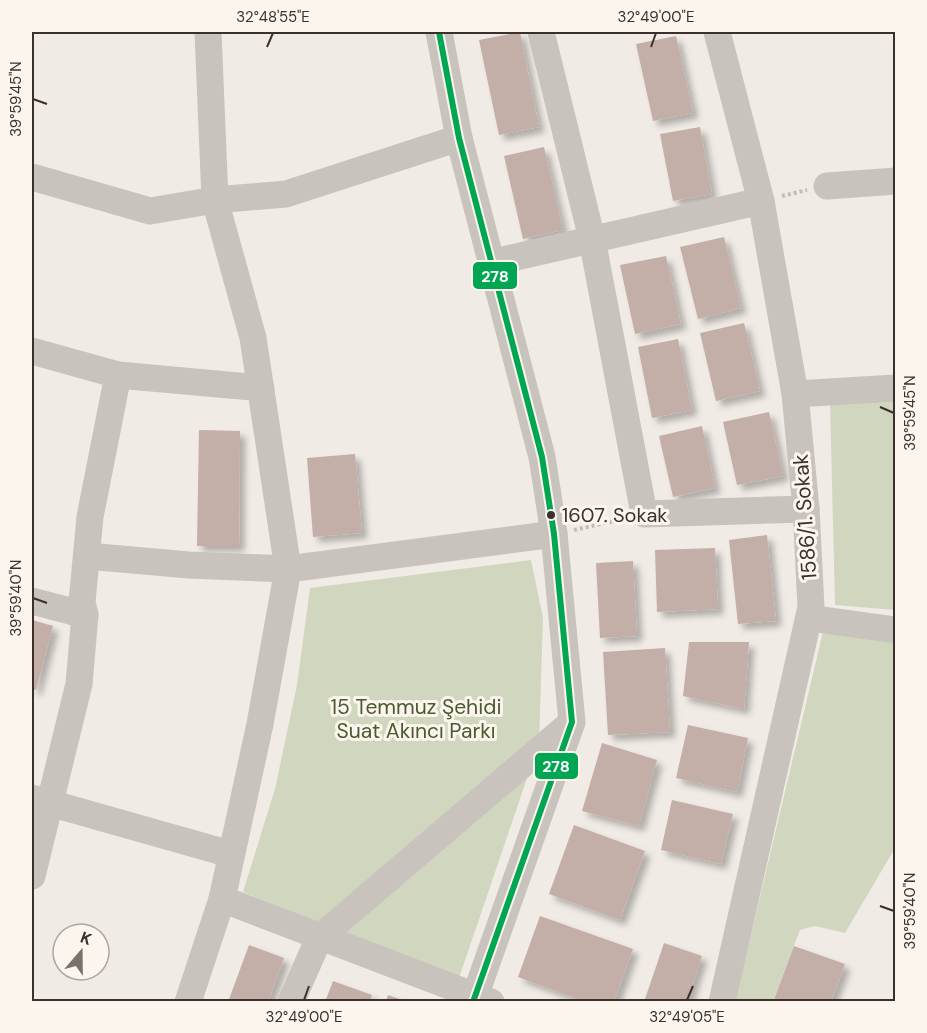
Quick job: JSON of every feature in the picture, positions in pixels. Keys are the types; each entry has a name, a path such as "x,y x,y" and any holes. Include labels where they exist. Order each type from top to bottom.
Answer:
{"street":[{"path":"188,1002 222,899 260,724 288,569 253,338 215,200 208,32"},
{"path":"222,899 480,1000 572,722 554,534 542,457 459,138 439,32"},
{"path":"541,32 592,239 644,514 806,509"},
{"name":"1586/1. Sokak","path":"717,32 760,201 795,394 806,509 811,607 722,1002"},
{"path":"32,177 150,211 215,200 286,194 459,138"},
{"path":"827,186 896,181"},
{"path":"490,263 760,201"},
{"path":"32,351 118,375 261,388"},
{"path":"32,876 41,800 79,684 85,615 82,602 90,517 118,375"},
{"path":"795,394 896,388"},
{"path":"87,556 189,565 288,569 554,534"},
{"path":"32,601 85,615"},
{"path":"808,618 896,630"},
{"path":"291,1002 319,938 572,722"},
{"path":"41,800 230,854"}],"path":[{"path":"760,201 827,186"},
{"path":"554,534 644,514"}],"green space":[{"path":"895,400 895,610 835,605 830,401"},
{"name":"15 Temmuz Şehidi Suat Akıncı Parkı","path":"531,560 543,618 539,743 459,978 243,892 275,789 297,685 310,588"},
{"path":"823,632 895,643 895,848 845,933 815,926 800,930 773,1001 735,1002"}],"building":[{"path":"520,32 539,127 499,135 479,40"},
{"path":"676,36 693,113 653,121 636,44"},
{"path":"700,127 712,194 673,201 660,134"},
{"path":"544,147 563,230 523,239 504,156"},
{"path":"724,237 741,308 698,319 680,247"},
{"path":"666,256 681,324 635,334 620,265"},
{"path":"744,323 760,391 716,401 700,333"},
{"path":"678,339 692,410 652,418 638,347"},
{"path":"769,412 783,476 737,485 723,422"},
{"path":"702,426 715,488 673,497 659,436"},
{"path":"199,430 240,431 239,546 197,546"},
{"path":"355,454 362,533 313,537 307,458"},
{"path":"767,535 776,621 738,624 729,540"},
{"path":"715,548 718,609 657,612 655,550"},
{"path":"633,561 637,636 600,638 596,563"},
{"path":"32,620 53,626 36,690 32,689"},
{"path":"689,642 749,642 744,709 683,696"},
{"path":"665,648 670,732 608,735 603,652"},
{"path":"688,725 748,738 737,792 676,778"},
{"path":"602,743 657,760 639,826 582,811"},
{"path":"672,800 733,814 721,864 661,850"},
{"path":"574,825 645,851 620,920 549,894"},
{"path":"540,916 633,949 614,1002 586,1002 518,977"},
{"path":"664,943 702,956 687,1002 644,1002"},
{"path":"249,945 284,958 268,1002 228,1002"},
{"path":"794,946 845,964 831,1002 773,1002"},
{"path":"333,981 372,995 369,1002 325,1002"},
{"path":"388,995 405,1001 405,1002 386,1002"}],"transit line":[{"name":"278","path":"439,32 459,138 542,457 554,534 572,722 473,1002"}],"place":[{"name":"1607. Sokak","path":"551,515"}]}
